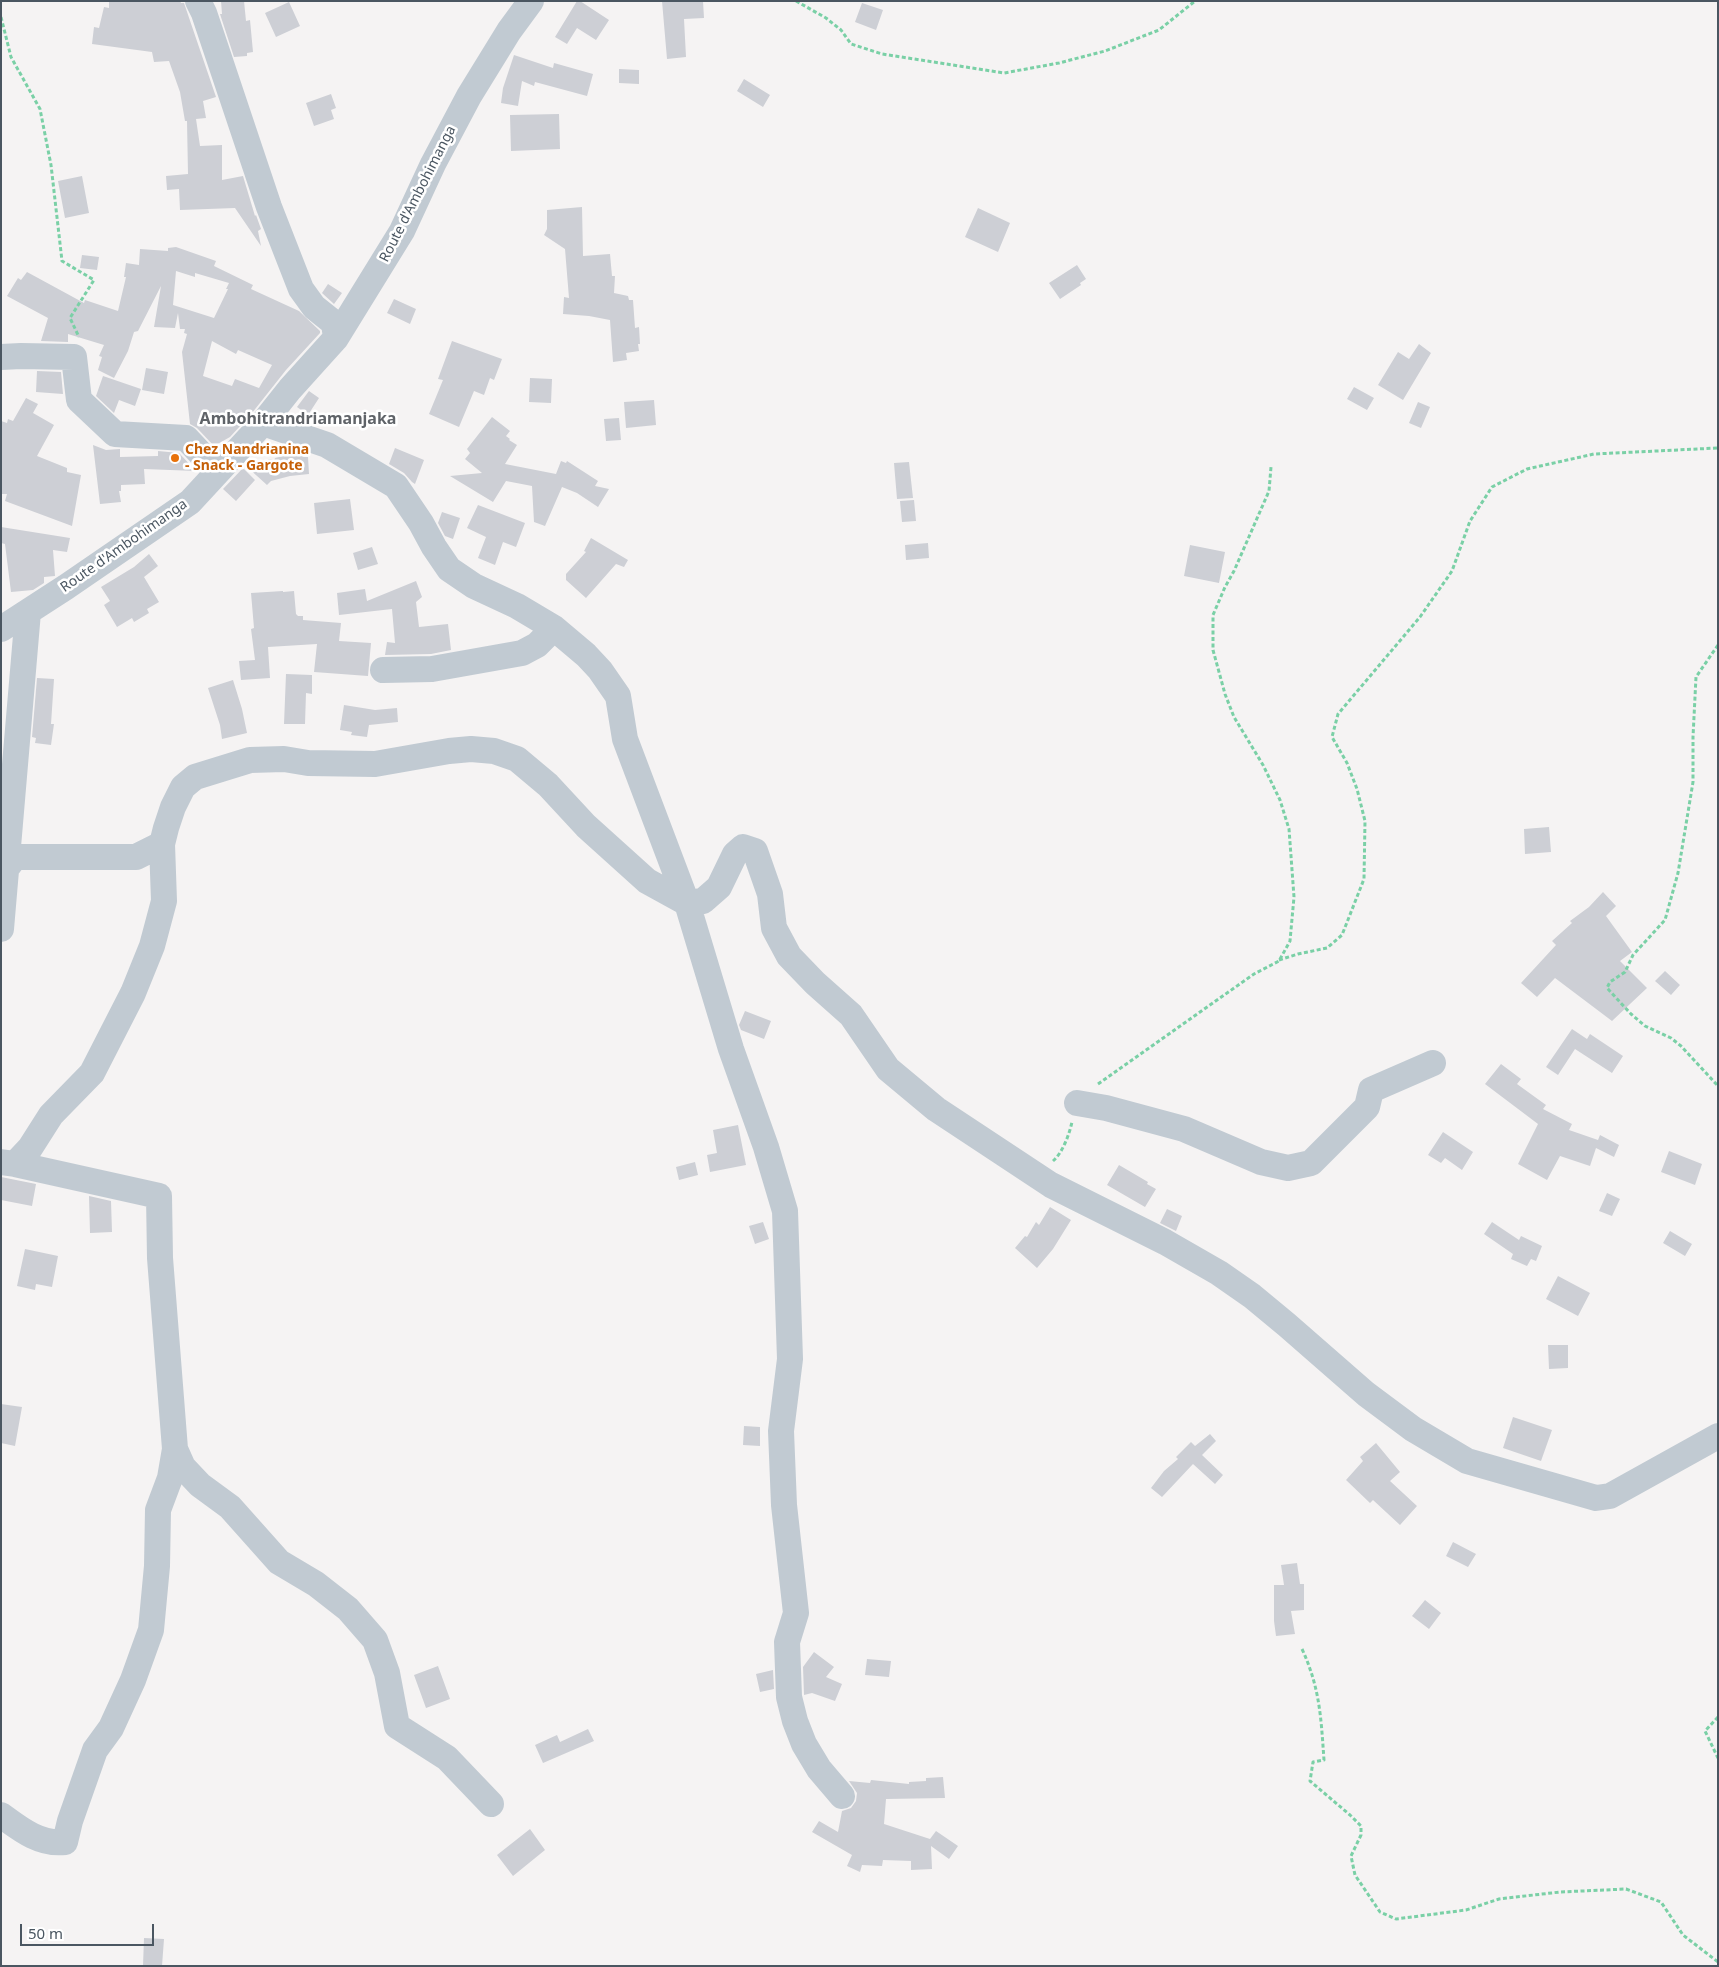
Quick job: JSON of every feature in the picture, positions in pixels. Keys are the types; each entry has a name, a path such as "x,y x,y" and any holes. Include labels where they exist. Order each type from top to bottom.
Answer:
{"street":[{"path":"198,1 207,22 269,207 301,289 314,307 334,323 336,338"},
{"name":"Route d'Ambohimanga","path":"1,629 190,502 263,423 290,389 336,338 402,232 433,164 469,96 509,31 531,1"},
{"path":"1,358 21,356 74,358 79,400 115,434 186,438 218,471"},
{"path":"263,423 328,445 396,486 421,523 448,569 474,586 517,606 554,628 586,655 600,670 618,696 625,740 686,903 731,1049 766,1147 786,1211 790,1359 781,1431 784,1505 796,1613 787,1642 789,1697 794,1721 804,1744 819,1769 842,1796"},
{"path":"1,929 4,869 28,612"},
{"path":"383,670 432,669 522,652 537,645 554,628"},
{"path":"8,1163 30,1148 50,1115 92,1073 132,993 152,946 164,901 162,844 173,807 183,787 195,777 250,760 284,759 308,763 375,764 449,751 471,749 494,752 517,759 548,786 586,826 647,881 686,903 703,901 719,887 735,854 743,847 756,851 770,894 774,928 790,956 815,983 851,1015 888,1069 936,1109 1051,1185 1165,1242 1220,1273 1287,1325 1366,1394 1413,1428 1467,1461 1596,1498 1610,1496 1718,1436"},
{"path":"4,869 15,857 136,857 162,844"},
{"path":"1077,1103 1106,1108 1184,1130 1261,1162 1288,1168 1311,1163 1367,1107 1371,1090 1433,1063"},
{"path":"1,1815 23,1832 54,1843 65,1842 70,1821 95,1750 111,1728 133,1680 151,1630 157,1566 158,1510 170,1478 175,1449 160,1268 159,1196 8,1163"},
{"path":"175,1449 184,1467 200,1485 230,1507 279,1562 316,1584 348,1609 375,1640 387,1673 397,1726 447,1758 490,1804"}],"path":[{"path":"796,1 826,18 841,30 851,44 882,54 1004,73 1059,63 1106,51 1159,30 1195,1"},
{"path":"1,17 11,57 40,109 51,166 62,262 94,280 70,318 81,342 74,358"},
{"path":"1031,1172 1048,1166 1057,1158 1069,1134 1077,1103 1088,1090 1113,1075 1254,974 1298,954 1327,948 1342,935 1364,879 1365,821 1357,789 1332,737 1338,714 1420,617 1452,571 1470,521 1492,487 1527,469 1594,454 1718,448"},
{"path":"1271,467 1269,491 1213,615 1213,650 1225,694 1234,717 1263,765 1280,800 1289,829 1294,897 1290,940 1279,961"},
{"path":"1718,645 1696,677 1693,782 1678,873 1665,920 1633,955 1625,972 1610,982 1607,988 1645,1026 1671,1038 1681,1046 1718,1086"},
{"path":"1302,1649 1312,1671 1321,1717 1324,1760 1313,1762 1310,1781 1360,1826 1361,1835 1351,1856 1355,1875 1380,1912 1396,1919 1466,1910 1499,1899 1560,1892 1626,1889 1661,1902 1684,1935 1718,1962"},
{"path":"1718,1717 1705,1731 1718,1758"}],"building":[{"path":"109,1 180,1 184,3 216,97 203,101 206,118 196,119 200,146 222,145 222,180 243,176 255,216 261,229 258,231 261,246 235,208 180,210 179,189 167,190 166,176 188,174 187,121 185,121 180,92 169,61 154,62 152,52 92,44 94,27 99,28 104,7 109,8"},
{"path":"221,1 244,1 246,21 250,20 253,52 247,53 247,56 234,57 220,14 222,14"},
{"path":"577,1 580,1 609,20 596,40 577,28 567,44 555,37"},
{"path":"662,1 703,1 704,18 684,19 686,57 667,59"},
{"path":"289,2 300,26 276,37 265,13"},
{"path":"862,3 883,10 876,30 855,22"},
{"path":"514,55 553,68 554,63 593,74 587,96 535,82 534,86 522,81 518,106 501,103 503,88"},
{"path":"619,69 639,70 639,84 619,83"},
{"path":"744,79 770,95 763,107 737,91"},
{"path":"331,94 336,108 331,110 334,119 314,126 306,103"},
{"path":"559,114 560,149 511,151 510,115"},
{"path":"82,176 89,213 65,218 58,181"},
{"path":"582,207 583,256 610,254 612,276 615,276 614,293 628,296 629,300 633,300 635,328 639,327 640,344 638,344 639,351 626,353 627,360 613,362 610,320 563,314 564,297 569,298 565,249 544,235 547,229 547,210"},
{"path":"978,208 1010,223 998,252 965,237"},
{"path":"176,247 216,261 214,266 253,285 251,289 299,311 320,331 230,437 214,446 197,428 190,424 182,352 187,334 184,333 185,329 180,329 178,313 175,328 154,327 161,286 138,331 134,332 128,351 114,378 98,370 102,357 99,356 104,345 68,334 68,342 41,341 48,318 7,296 18,278 21,280 27,272 84,303 85,300 118,311 126,277 124,277 126,263 139,265 140,249 168,251 168,248","holes":["176,271 195,277 195,273 229,283 214,318 173,305","212,341 236,354 238,350 272,365 259,388 235,379 232,386 203,376"]},
{"path":"82,255 99,257 97,270 80,268"},
{"path":"1077,265 1086,279 1080,283 1081,285 1060,299 1049,283"},
{"path":"328,284 342,293 334,304 322,293"},
{"path":"394,299 416,309 410,324 387,313"},
{"path":"452,341 502,359 494,380 490,378 484,395 474,391 459,427 429,414 443,380 438,379"},
{"path":"1419,344 1431,353 1403,400 1378,385 1398,352 1409,359"},
{"path":"146,368 168,372 164,394 142,390"},
{"path":"37,371 61,372 63,394 36,392"},
{"path":"103,376 141,389 135,406 119,400 114,413 96,396"},
{"path":"530,378 552,379 551,403 529,402"},
{"path":"1354,387 1374,398 1367,410 1347,399"},
{"path":"309,391 319,398 308,415 297,407"},
{"path":"26,398 38,404 33,413 54,425 37,456 67,468 67,472 81,475 72,526 5,501 7,494 1,494 1,421 7,423 8,419 13,421"},
{"path":"654,400 656,425 626,428 624,402"},
{"path":"1418,402 1430,407 1421,428 1409,423"},
{"path":"492,417 510,431 506,436 517,445 505,464 556,474 561,461 566,463 567,461 598,481 595,486 609,489 598,507 577,493 562,487 545,526 534,522 532,486 506,481 493,502 450,476 482,473 465,459 470,453 467,449"},
{"path":"619,418 621,440 606,441 604,419"},
{"path":"93,445 106,450 120,449 120,457 158,456 158,451 179,453 196,471 144,469 145,484 121,485 121,491 119,491 121,502 100,504"},
{"path":"395,448 424,460 415,484 404,473 389,464"},
{"path":"300,452 304,453 303,457 308,457 309,474 290,476 271,481 267,485 246,466 271,459 273,464 275,458"},
{"path":"909,462 913,498 897,499 894,463"},
{"path":"243,468 255,480 236,501 223,489"},
{"path":"350,499 354,530 317,534 314,503"},
{"path":"914,500 916,521 902,522 900,501"},
{"path":"478,505 525,523 516,547 503,542 495,565 478,558 486,537 467,528"},
{"path":"442,512 460,518 453,539 445,536 438,523"},
{"path":"1,527 70,538 67,552 53,550 55,576 44,577 44,583 33,590 11,592 5,544 1,543"},
{"path":"591,538 628,560 624,567 616,564 586,598 566,580 566,574 586,552 584,551"},
{"path":"928,543 929,558 906,560 905,545"},
{"path":"1190,545 1225,552 1219,583 1184,576"},
{"path":"372,547 378,564 358,570 353,553"},
{"path":"149,554 158,566 144,577 159,602 147,609 149,613 134,622 132,618 117,627 104,605 110,601 101,587 134,567"},
{"path":"416,581 422,597 416,602 419,627 448,624 451,650 431,654 385,655 387,642 395,643 392,609 339,615 337,593 365,589 367,601"},
{"path":"294,591 296,614 303,616 303,620 341,623 339,641 371,643 368,676 314,672 317,644 268,647 270,678 241,680 239,661 255,660 251,629 254,628 251,593"},
{"path":"286,674 312,675 312,694 306,693 305,724 284,724"},
{"path":"37,678 54,679 51,724 54,724 51,745 35,743 36,738 32,737"},
{"path":"233,680 247,733 222,739 220,725 208,688"},
{"path":"344,705 375,710 397,708 398,722 369,725 367,737 351,735 352,732 340,730"},
{"path":"1549,827 1551,852 1525,854 1524,829"},
{"path":"1603,892 1616,906 1606,916 1632,952 1620,961 1647,988 1612,1021 1555,978 1537,997 1521,983 1556,945 1552,941 1572,923 1570,921 1589,907"},
{"path":"1665,971 1680,985 1671,995 1655,981"},
{"path":"745,1011 771,1021 764,1039 741,1030 739,1025"},
{"path":"1572,1029 1587,1039 1590,1034 1623,1056 1612,1073 1575,1049 1558,1075 1546,1067"},
{"path":"1501,1064 1521,1079 1517,1084 1546,1105 1543,1109 1572,1124 1569,1130 1598,1140 1600,1135 1619,1145 1614,1157 1596,1148 1590,1166 1560,1156 1547,1180 1518,1164 1538,1124 1485,1084"},
{"path":"738,1125 746,1165 710,1172 707,1155 717,1153 713,1130"},
{"path":"1443,1132 1473,1152 1462,1170 1445,1158 1441,1163 1428,1155"},
{"path":"1669,1151 1702,1164 1695,1185 1661,1172"},
{"path":"695,1162 698,1175 679,1180 676,1167"},
{"path":"1119,1165 1148,1182 1147,1184 1156,1189 1145,1207 1107,1185"},
{"path":"1,1177 36,1184 32,1206 1,1200"},
{"path":"1607,1193 1620,1199 1612,1216 1599,1211"},
{"path":"89,1196 111,1201 112,1232 90,1233"},
{"path":"1050,1207 1071,1220 1053,1249 1037,1268 1015,1248 1025,1236 1027,1237 1036,1222 1039,1225"},
{"path":"1167,1209 1182,1216 1176,1231 1160,1223"},
{"path":"763,1222 769,1239 755,1244 749,1226"},
{"path":"1492,1222 1519,1240 1521,1236 1542,1246 1536,1261 1531,1259 1527,1266 1511,1259 1513,1254 1484,1234"},
{"path":"1670,1231 1692,1244 1685,1256 1663,1243"},
{"path":"25,1249 58,1256 52,1287 36,1284 35,1290 17,1286"},
{"path":"1558,1276 1590,1293 1578,1316 1546,1299"},
{"path":"1548,1345 1568,1345 1568,1368 1549,1369"},
{"path":"1,1404 22,1407 15,1446 1,1443"},
{"path":"1513,1417 1552,1430 1541,1461 1503,1448"},
{"path":"744,1426 760,1427 760,1446 743,1445"},
{"path":"1210,1434 1216,1441 1202,1455 1223,1475 1215,1484 1193,1464 1162,1497 1151,1488 1191,1442 1195,1446"},
{"path":"1376,1443 1400,1472 1390,1481 1417,1506 1400,1525 1373,1500 1370,1503 1346,1480 1363,1461 1360,1457"},
{"path":"1453,1542 1476,1554 1468,1567 1446,1556"},
{"path":"1297,1563 1300,1584 1304,1584 1304,1610 1291,1611 1295,1634 1276,1636 1274,1585 1284,1585 1281,1565"},
{"path":"1425,1600 1441,1613 1429,1629 1412,1616"},
{"path":"814,1652 834,1667 826,1677 842,1684 835,1701 812,1693 804,1695 803,1667"},
{"path":"867,1659 891,1661 889,1677 865,1675"},
{"path":"438,1666 450,1699 426,1708 414,1675"},
{"path":"773,1670 774,1689 760,1692 756,1674"},
{"path":"588,1729 594,1741 543,1763 535,1745 557,1735 560,1742"},
{"path":"943,1777 945,1798 886,1799 884,1824 930,1839 936,1831 958,1846 949,1859 931,1846 932,1869 911,1870 911,1861 883,1860 882,1866 862,1865 860,1872 847,1866 852,1855 812,1832 819,1821 838,1832 842,1811 851,1808 856,1801 857,1793 849,1781 870,1783 871,1780 909,1784 909,1782 926,1781 926,1778"},
{"path":"530,1829 545,1850 513,1876 497,1855"},
{"path":"144,1938 164,1939 162,1966 143,1966"}],"place":[{"name":"Chez Nandrianina - Snack - Gargote","path":"175,458"}],"district":[{"name":"Ambohitrandriamanjaka","path":"298,419"}]}
